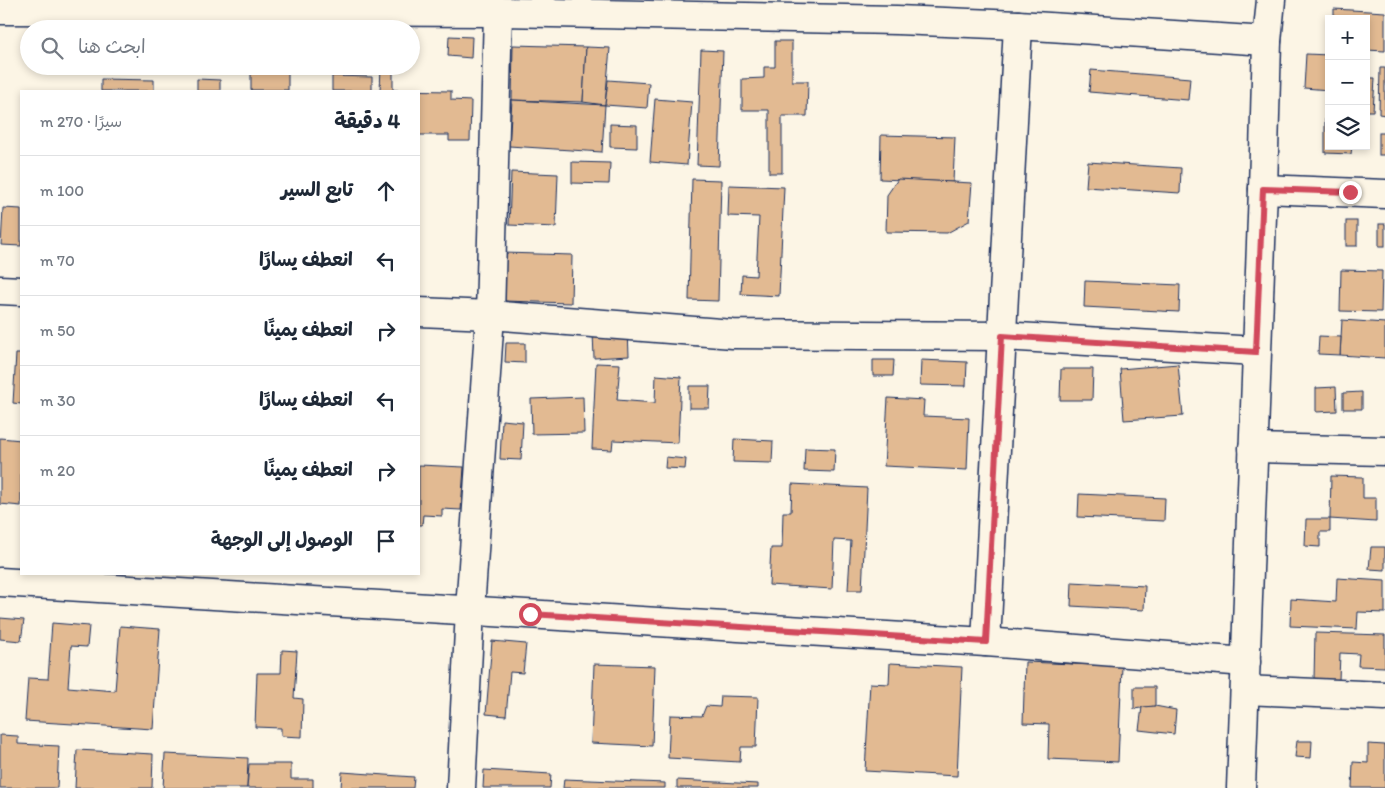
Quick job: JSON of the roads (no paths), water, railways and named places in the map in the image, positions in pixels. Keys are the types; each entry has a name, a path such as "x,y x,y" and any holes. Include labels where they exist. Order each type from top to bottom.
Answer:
{"street":[{"path":"1241,788 1267,41 1271,0"},
{"path":"0,10 420,6 498,12 898,10 1018,25 1267,41"},
{"path":"461,788 470,610 490,315 498,12"},
{"path":"986,642 1018,25"},
{"path":"1263,189 1385,194"},
{"path":"0,290 20,291"},
{"path":"420,312 490,315 733,334 1002,336 1256,352"},
{"path":"1253,448 1385,451"},
{"path":"0,582 986,642 1246,662"},
{"path":"1245,690 1385,696"}]}
